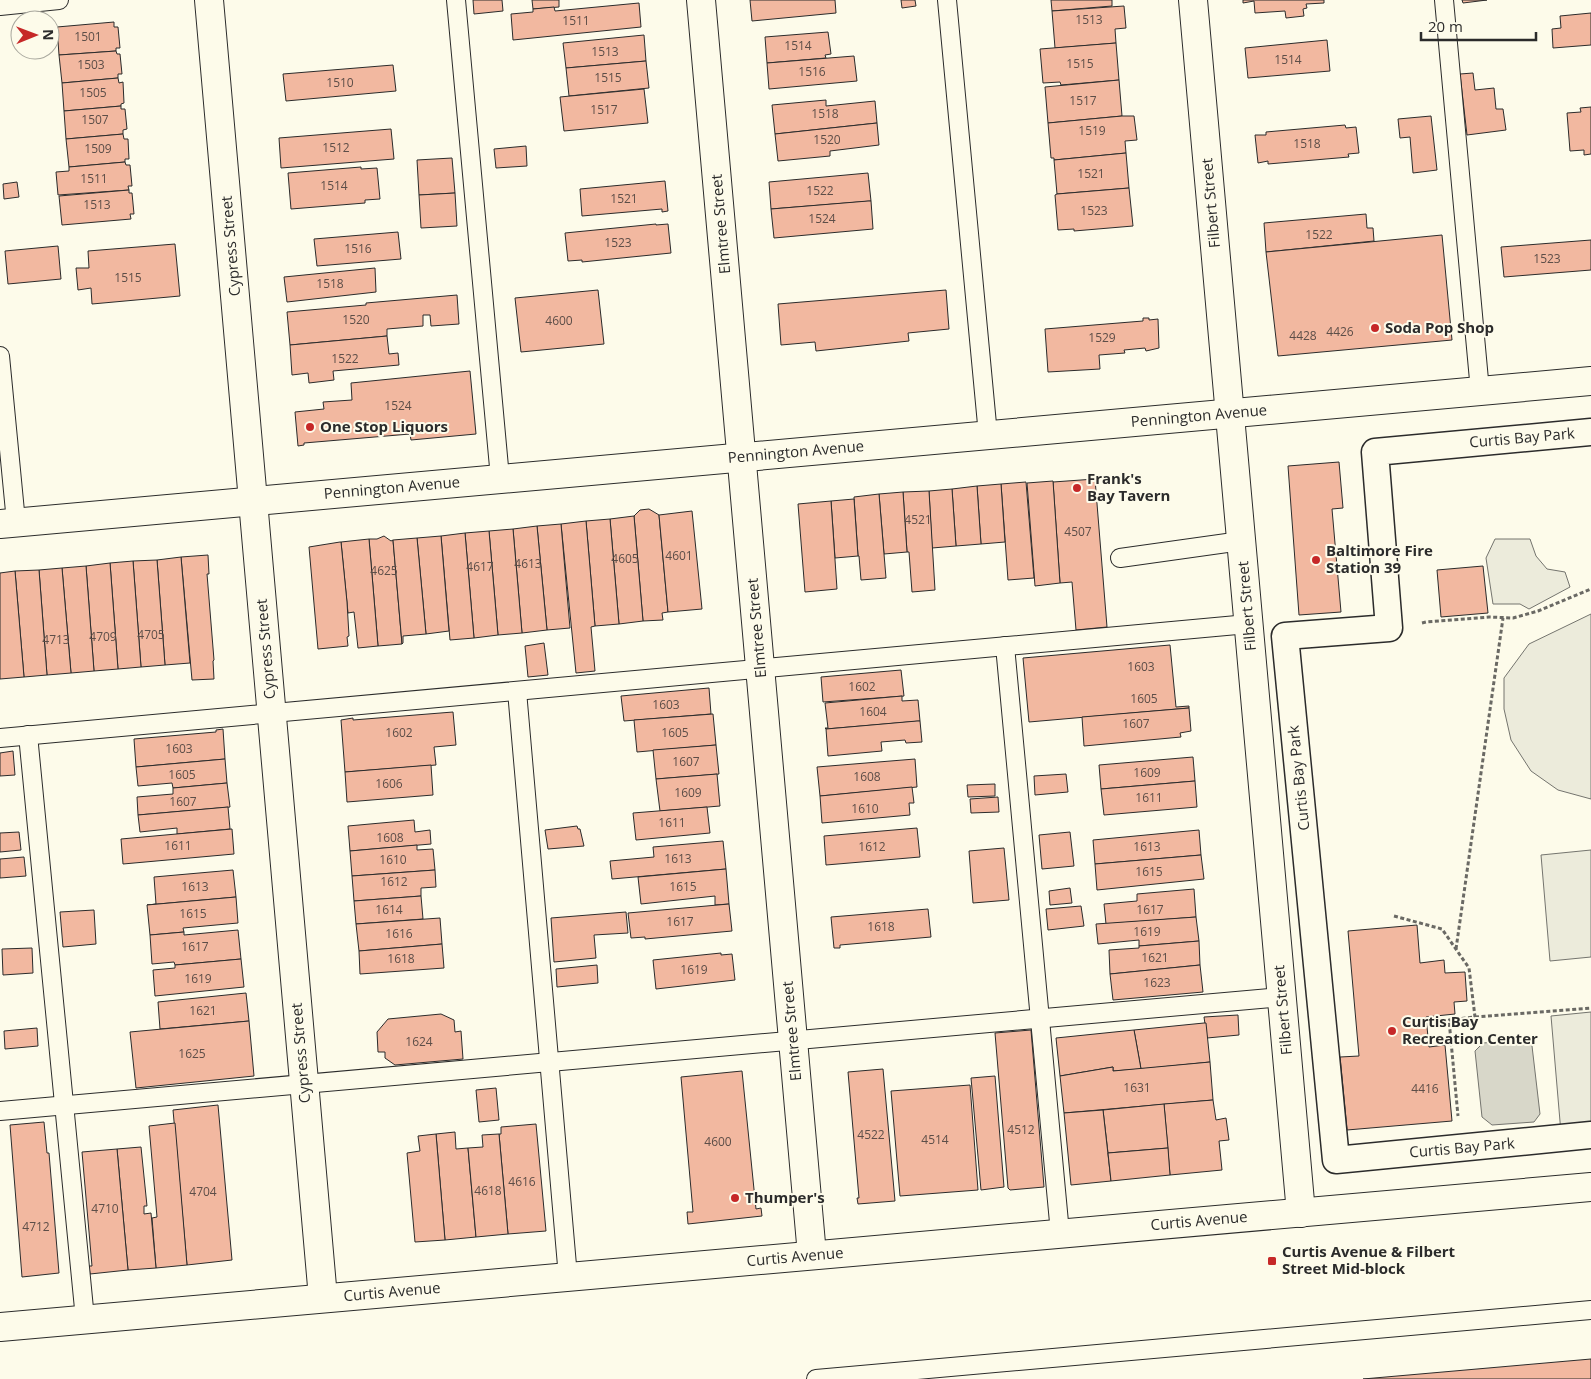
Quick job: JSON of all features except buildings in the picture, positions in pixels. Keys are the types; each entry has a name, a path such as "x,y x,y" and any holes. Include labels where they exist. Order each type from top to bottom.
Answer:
{"street":[{"name":"Cypress Street","path":"209,0 322,1298"},
{"name":"Elmtree Street","path":"701,0 812,1255"},
{"name":"Filbert Street","path":"1193,0 1301,1213"},
{"name":"Pennington Avenue","path":"8,523 1591,380"},
{"name":"Curtis Bay Park","path":"1591,432 1376,452 1389,628 1285,636 1336,1160 1591,1135"},
{"name":"Curtis Avenue","path":"0,1327 1591,1187"}],"lane":[{"path":"0,6 59,0"},
{"path":"456,0 500,478"},
{"path":"948,0 988,435"},
{"path":"1444,0 1480,391"},
{"path":"0,356 8,523"},
{"path":"1120,558 1241,541"},
{"path":"0,738 1248,624"},
{"path":"1005,646 1060,1233"},
{"path":"517,691 568,1277"},
{"path":"28,735 85,1319"},
{"path":"0,1111 1282,997"},
{"path":"816,1379 1591,1310"}],"path":[{"path":"1417,626 1426,622 1489,617 1513,618 1538,611 1591,589"},
{"path":"1456,949 1503,618"},
{"path":"1394,916 1442,929 1469,968 1475,1018"},
{"path":"1461,1148 1449,1020 1591,1008"}],"shaded area":[{"path":"1495,539 1530,539 1536,556 1547,569 1565,572 1570,587 1529,609 1520,604 1493,604 1486,558"},
{"path":"1591,614 1591,799 1558,790 1531,771 1511,740 1504,709 1504,678 1529,644"},
{"path":"1591,850 1591,957 1550,961 1541,855"},
{"path":"1591,1012 1591,1131 1561,1133 1551,1016"},
{"path":"1525,1040 1532,1046 1540,1114 1534,1122 1492,1125 1482,1117 1475,1051 1483,1043"}],"place":[{"name":"Soda Pop Shop","path":"1375,328"},
{"name":"One Stop Liquors","path":"310,427"},
{"name":"Frank's Bay Tavern","path":"1077,488"},
{"name":"Baltimore Fire Station 39","path":"1316,560"},
{"name":"Curtis Bay Recreation Center","path":"1392,1031"},
{"name":"Thumper's","path":"735,1198"},
{"name":"Curtis Avenue & Filbert Street Mid-block","path":"1272,1261"}]}
